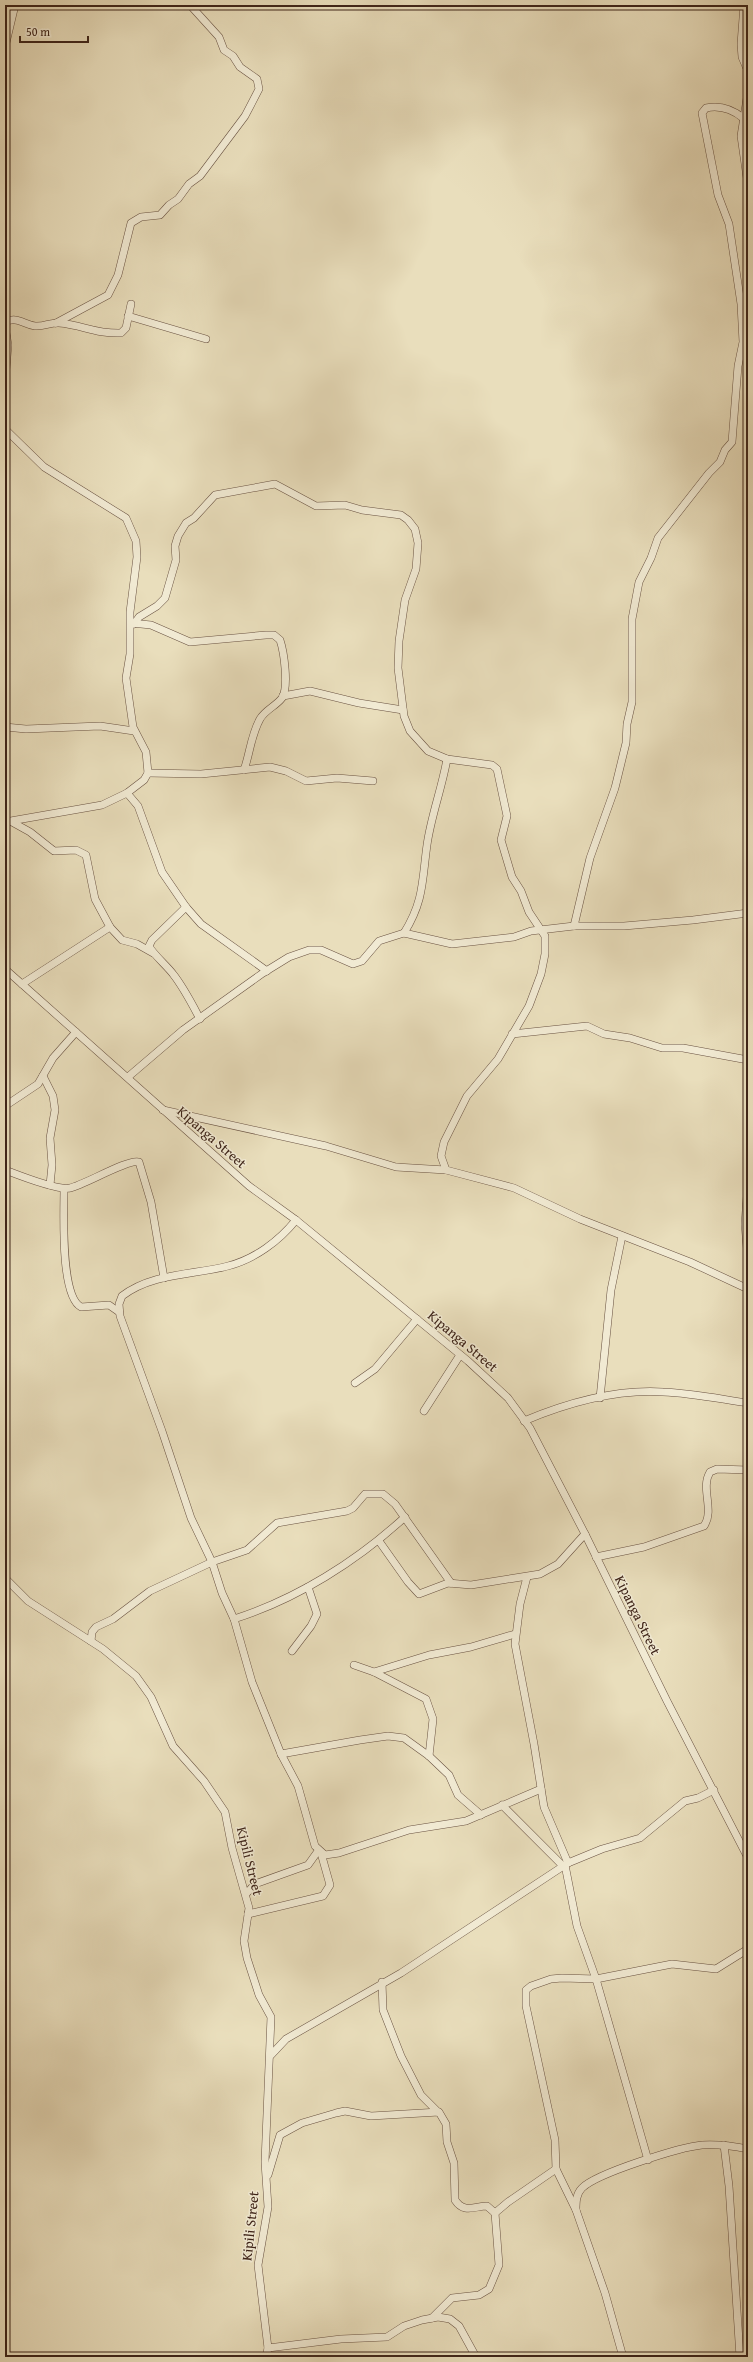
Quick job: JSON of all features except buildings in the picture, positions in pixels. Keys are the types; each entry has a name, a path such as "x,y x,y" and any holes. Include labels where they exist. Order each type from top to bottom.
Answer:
{"street":[{"path":"5,322 18,320 37,326 56,322 108,295 118,275 131,223 141,217 160,215 169,205 178,200 189,184 200,176 245,116 259,89 257,79 240,67 233,56 224,50 219,37 190,5"},
{"path":"744,5 741,44 742,57 748,71"},
{"path":"5,47 16,7"},
{"path":"748,92 741,136 748,186"},
{"path":"574,926 590,858 615,788 626,743 627,724 632,702 632,619 639,582 651,558 658,538 709,473 720,462 725,450 732,442 738,366 743,342 741,304 729,224 718,195 702,113 709,108 722,108 734,111 743,118"},
{"path":"56,322 78,325 101,334 121,333 124,331 131,304"},
{"path":"128,316 206,339"},
{"path":"5,326 8,345 5,382"},
{"path":"5,429 44,467 126,518 130,524 136,541 137,557 130,654 126,678 134,731 146,752 148,773 144,780 127,793 95,807 52,813 9,822"},
{"path":"132,623 138,617 157,606 165,598 176,560 175,546 178,536 186,523 194,518 216,495 275,484 316,506 345,505 362,510 401,515 408,520 415,529 418,543 416,569 405,600 399,640 398,668 402,710 410,731 419,743 428,751 448,759 492,765 497,769 507,812 501,840 509,869 521,891 529,912 545,936 546,948 541,974 529,1006 498,1059 468,1096 444,1142 442,1156 446,1170"},
{"path":"132,623 151,625 190,642 266,635 277,637 282,646 285,669 286,682 283,696"},
{"path":"244,770 254,733 260,718 283,696 310,691 359,703 402,710"},
{"path":"5,727 26,729 100,726 134,731"},
{"path":"404,933 419,903 426,868 427,845 448,759"},
{"path":"148,773 201,774 270,767 278,768 306,781 337,778 373,781"},
{"path":"127,793 138,806 162,872 186,907 201,924 267,971"},
{"path":"9,822 30,832 54,851 76,850 86,855 95,899 110,927 122,940 137,944 159,956 178,980 200,1019"},
{"path":"153,953 149,944 186,907"},
{"path":"128,1077 183,1030 267,971 289,957 315,949 321,950 348,963 357,963 362,961 379,941 386,937 404,933 452,944 514,937 542,930 574,926 624,926 693,920 748,913"},
{"path":"22,984 110,927"},
{"name":"Kipanga Street","path":"5,969 249,1186 296,1220 417,1319 508,1398 524,1420 585,1534 667,1701 748,1858"},
{"path":"512,1034 588,1026 604,1034 630,1038 662,1048 683,1048 748,1060"},
{"path":"5,1106 30,1090 43,1076 53,1058 76,1032"},
{"path":"43,1076 53,1096 55,1110 50,1138 52,1165 50,1184"},
{"path":"162,1110 326,1146 396,1167 446,1170 514,1188 580,1219 690,1262 748,1289"},
{"path":"5,1170 64,1189 105,1174 133,1160 139,1162 151,1202 164,1278"},
{"path":"748,1183 745,1219 748,1260"},
{"path":"64,1189 64,1255 68,1282 75,1301 81,1307 109,1304 119,1312"},
{"path":"248,1914 323,1896 330,1885 298,1786 281,1754 249,1673 234,1619 222,1593 212,1562 191,1518 162,1431 119,1312 122,1296 135,1288 164,1278 238,1263 272,1244 287,1232 296,1220"},
{"path":"600,1398 611,1290 622,1236"},
{"path":"354,1383 375,1369 417,1319"},
{"path":"424,1411 460,1355"},
{"path":"524,1420 559,1406 637,1392 664,1392 748,1403"},
{"path":"596,1557 644,1547 704,1526 708,1516 707,1479 710,1472 717,1469 748,1470"},
{"path":"91,1641 92,1632 96,1628 113,1619 150,1591 212,1562 247,1550 280,1521 347,1512 353,1508 365,1494 384,1494 405,1517 451,1583"},
{"path":"234,1619 261,1610 308,1587 379,1541 405,1517"},
{"path":"379,1541 417,1593 421,1594 451,1583 471,1585 527,1577 550,1570 585,1534"},
{"path":"527,1577 515,1634 515,1644 541,1789 547,1817 565,1865 577,1926 596,1979 648,2160"},
{"name":"Kipili Street","path":"5,1578 28,1601 91,1641 136,1676 151,1697 173,1746 216,1798 226,1818 234,1860 246,1894 249,1908 244,1941 247,1958 259,1995 271,2017 265,2162 267,2180 267,2219 258,2265 268,2348 266,2357"},
{"path":"292,1652 311,1626 317,1614 317,1609 308,1587"},
{"path":"374,1672 429,1655 471,1647 515,1634"},
{"path":"354,1665 374,1672 426,1699 433,1719 429,1756"},
{"path":"281,1754 360,1740 396,1736 409,1740 429,1756 449,1776 458,1795 481,1816"},
{"path":"319,1852 328,1856 409,1830 466,1821 481,1816 502,1805 541,1789"},
{"path":"269,2057 286,2039 382,1982 401,1973 565,1865 602,1849 640,1838 685,1801 698,1798 714,1790"},
{"path":"502,1805 565,1865"},
{"path":"246,1894 255,1884 308,1865 319,1852"},
{"path":"623,2357 602,2286 576,2210 556,2169 555,2140 526,2006 526,1990 539,1983 556,1978 596,1979 672,1964 716,1968 748,1949"},
{"path":"382,1982 383,2010 401,2056 421,2095 439,2112 446,2124 447,2142 454,2163 455,2200 462,2207 472,2209 487,2206 496,2213"},
{"path":"267,2180 278,2137 302,2123 319,2116 345,2112 371,2116 439,2112"},
{"path":"576,2210 577,2196 586,2185 607,2173 701,2145 724,2145 748,2149"},
{"path":"724,2145 728,2172 740,2357"},
{"path":"432,2318 452,2298 479,2295 489,2289 499,2265 494,2220 496,2213 508,2202 556,2169"},
{"path":"268,2348 341,2339 387,2337 404,2326 432,2318 450,2320 459,2326 476,2357"}]}
